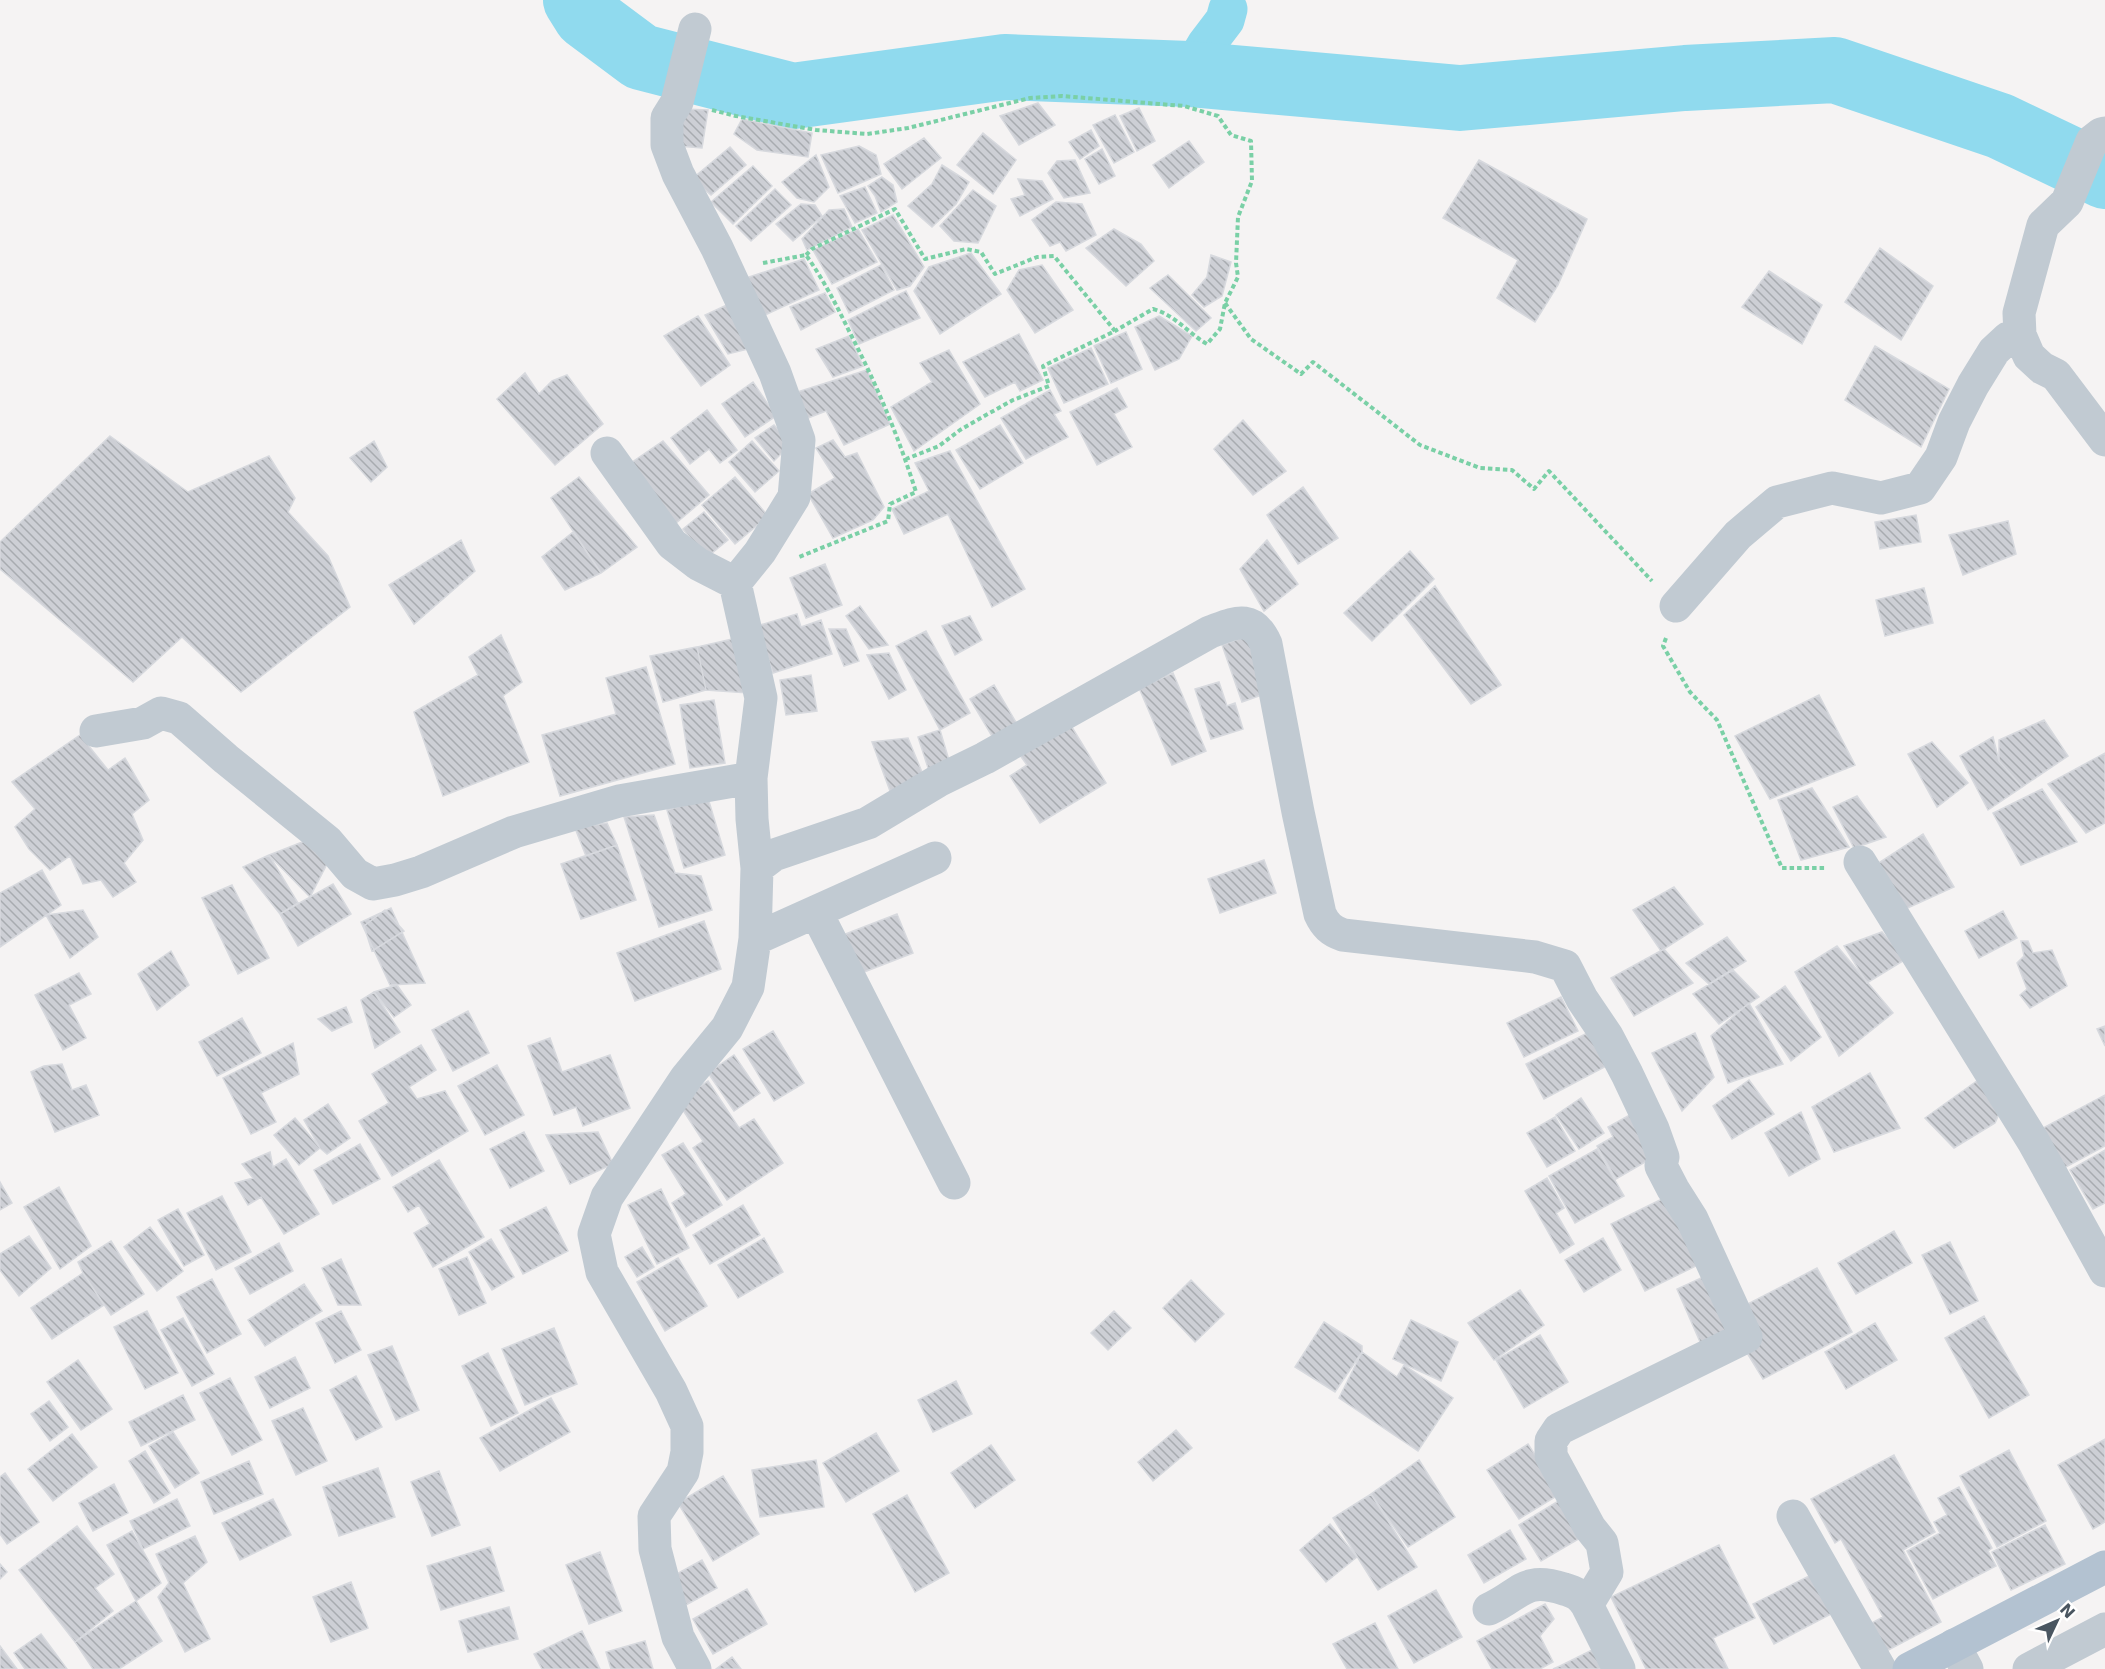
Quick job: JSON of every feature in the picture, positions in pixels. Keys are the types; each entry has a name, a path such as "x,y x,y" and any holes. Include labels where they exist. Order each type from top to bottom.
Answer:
{"main road":[{"path":"1909,1669 1961,1657 2102,1575"}],"street":[{"path":"695,29 677,102 667,118 666,145 775,373 799,440 794,497 760,552 735,583"},
{"path":"2097,139 2067,202 2043,225 2019,313 2020,335 2029,356 2042,368 2056,375 2105,440"},
{"path":"1676,606 1738,535 1777,502 1832,488 1881,498 1920,488 1941,457 1959,413 1994,351 2007,338 2020,335"},
{"path":"607,453 672,544 698,564 735,583"},
{"path":"696,1669 678,1637 662,1580 654,1516 683,1472 687,1452 687,1426 671,1392 602,1272 594,1234 607,1197 686,1078 727,1028 748,987 755,939 757,868 751,778 761,698 735,583"},
{"path":"757,868 774,855 868,823 938,781 985,758 1210,632 1236,622 1247,622 1262,634 1266,644 1320,914 1325,924 1334,932 1343,935 1535,957 1565,966 1627,1074 1653,1129 1663,1157 1661,1166 1673,1190 1692,1218 1746,1337 1559,1429 1551,1441 1551,1456 1590,1527 1602,1543 1607,1572 1587,1605"},
{"path":"96,731 143,723 161,713 179,718 327,841 355,874 372,884 421,872 514,832 619,801 751,778"},
{"path":"755,939 935,858"},
{"path":"1860,862 2032,1141 2105,1271"},
{"path":"816,912 954,1183"},
{"path":"1793,1516 1880,1669"},
{"path":"1489,1609 1504,1603 1521,1589 1536,1584 1550,1584 1574,1592 1582,1597 1587,1605 1619,1669"},
{"path":"2029,1669 2105,1629"}],"path":[{"path":"677,102 736,116 816,130 867,134 908,128 1030,98 1062,96 1185,106 1218,116 1231,135 1251,141 1252,181 1238,216 1236,263 1238,277 1225,303 1220,329 1207,344 1192,336 1179,322 1165,312 1153,309 1115,331 1043,366 1049,386 1004,405 960,429 939,446 906,459"},
{"path":"727,269 806,255 813,249 895,209 926,259 966,249 981,252 996,274 1037,257 1054,256 1115,331"},
{"path":"790,561 888,521 890,504 916,492 906,459 877,385 824,280 806,255"},
{"path":"1225,303 1251,339 1300,374 1313,362 1420,445 1480,468 1512,470 1534,489 1549,471 1676,606 1663,646 1690,692 1716,720 1782,868 1820,870 1860,862"}],"building":[{"path":"1038,103 1055,125 1019,145 1000,116"},
{"path":"1139,108 1155,141 1137,151 1120,116"},
{"path":"683,109 708,110 702,148 678,146"},
{"path":"1115,115 1134,152 1114,163 1093,125"},
{"path":"742,119 812,133 808,157 757,150 734,134"},
{"path":"1091,130 1099,146 1080,159 1069,142"},
{"path":"983,133 1016,160 993,194 957,165"},
{"path":"924,138 941,158 902,189 884,164"},
{"path":"1189,141 1204,162 1169,188 1153,165"},
{"path":"859,146 876,155 881,174 838,193 821,155"},
{"path":"730,147 746,165 711,195 692,179"},
{"path":"1102,149 1115,176 1099,184 1085,159"},
{"path":"816,155 829,187 814,202 797,198 782,182"},
{"path":"1075,160 1090,193 1064,198 1048,173 1057,161"},
{"path":"1479,160 1587,219 1558,285 1535,322 1497,298 1518,260 1443,218"},
{"path":"942,165 969,182 956,204 932,227 908,206 932,184"},
{"path":"753,166 772,186 733,224 711,202"},
{"path":"882,177 893,185 897,202 881,212 868,186"},
{"path":"1018,179 1042,181 1053,199 1020,216 1011,199 1025,195"},
{"path":"865,187 877,213 855,223 840,196"},
{"path":"775,189 791,205 751,241 736,226"},
{"path":"973,190 996,206 978,243 954,241 940,226"},
{"path":"1056,202 1082,204 1096,235 1066,251 1060,242 1050,246 1032,220"},
{"path":"801,204 815,205 822,216 793,241 776,224"},
{"path":"844,209 852,227 807,250 802,239 829,210"},
{"path":"893,215 924,267 910,286 897,290 862,230"},
{"path":"858,229 877,262 832,284 813,250"},
{"path":"1114,229 1141,244 1154,261 1126,286 1086,248"},
{"path":"1880,248 1933,286 1901,340 1845,302"},
{"path":"971,253 1001,294 940,334 914,291 929,267"},
{"path":"1211,255 1231,262 1222,296 1204,307 1192,295 1207,277"},
{"path":"804,259 819,290 763,316 746,278"},
{"path":"881,265 894,290 849,313 837,288"},
{"path":"1042,265 1073,310 1035,333 1007,290 1019,270"},
{"path":"1769,271 1822,305 1802,344 1742,307"},
{"path":"1168,275 1211,318 1196,331 1150,288"},
{"path":"906,291 920,318 859,344 848,320"},
{"path":"825,293 835,312 801,330 790,307"},
{"path":"731,303 752,348 728,354 705,315"},
{"path":"698,316 730,365 701,386 664,336"},
{"path":"1159,316 1192,336 1179,359 1155,370 1135,327"},
{"path":"1126,332 1142,369 1111,383 1094,346"},
{"path":"1019,334 1043,380 1020,391 1015,382 985,397 963,362"},
{"path":"849,336 863,366 833,377 816,349"},
{"path":"1875,346 1949,389 1921,447 1845,400"},
{"path":"1091,348 1108,384 1064,403 1048,368"},
{"path":"949,350 980,404 914,451 891,407 932,382 920,363"},
{"path":"867,370 890,424 844,445 826,411 798,422 791,394"},
{"path":"525,373 539,394 552,381 567,375 603,424 555,465 497,399"},
{"path":"753,382 776,416 745,437 722,404"},
{"path":"1117,388 1127,407 1114,414 1132,447 1097,465 1070,412"},
{"path":"1050,390 1061,411 1054,414 1068,437 1026,459 1001,418"},
{"path":"707,410 737,450 720,463 709,449 690,464 671,438"},
{"path":"1243,420 1286,471 1253,495 1214,449"},
{"path":"774,425 791,444 774,461 755,438"},
{"path":"1000,425 1023,463 980,489 956,450"},
{"path":"110,436 188,492 269,456 295,498 288,512 328,556 350,607 241,692 182,637 133,682 0,569 0,542"},
{"path":"833,440 845,457 857,453 884,507 873,520 833,538 808,494 835,478 816,448"},
{"path":"374,441 387,467 371,482 350,458"},
{"path":"663,441 709,495 675,524 628,465"},
{"path":"752,441 779,471 755,492 729,462"},
{"path":"950,451 1025,589 992,607 948,514 904,534 892,509 929,491 915,463"},
{"path":"579,477 637,547 601,573 551,498"},
{"path":"735,477 768,516 735,544 702,505"},
{"path":"1303,487 1338,538 1298,564 1267,515"},
{"path":"704,512 728,540 706,558 683,529"},
{"path":"1916,515 1921,542 1880,549 1875,522"},
{"path":"2008,521 2016,554 1963,575 1949,535"},
{"path":"573,532 601,573 565,590 542,557"},
{"path":"461,540 475,571 414,624 389,585"},
{"path":"1267,540 1298,584 1264,611 1240,569"},
{"path":"1410,551 1434,579 1372,641 1344,613"},
{"path":"825,564 842,605 806,618 790,578"},
{"path":"1435,586 1501,685 1471,704 1404,615"},
{"path":"1924,588 1933,623 1885,636 1876,600"},
{"path":"860,606 888,645 869,649 846,616"},
{"path":"797,614 801,627 821,620 832,654 773,673 757,626"},
{"path":"970,616 982,640 955,655 942,626"},
{"path":"829,629 846,629 859,661 844,666"},
{"path":"926,631 970,713 940,730 896,646"},
{"path":"501,635 522,682 503,696 529,762 443,796 414,712 478,675 469,657"},
{"path":"1250,635 1270,692 1242,702 1222,645"},
{"path":"737,638 748,693 706,690 697,647"},
{"path":"697,647 706,690 663,702 650,656"},
{"path":"889,653 906,690 889,699 867,655"},
{"path":"646,667 675,764 560,796 542,735 616,714 606,678"},
{"path":"1173,673 1206,751 1172,765 1139,688"},
{"path":"811,675 817,711 786,715 780,680"},
{"path":"1219,682 1227,706 1235,703 1243,729 1211,739 1195,689"},
{"path":"994,685 1020,729 996,743 970,699"},
{"path":"1819,695 1855,765 1770,799 1735,736"},
{"path":"714,700 725,763 690,768 680,705"},
{"path":"1067,719 1106,783 1040,823 1010,776 1027,765 1017,751"},
{"path":"2044,720 2068,756 2022,787 1999,761 1999,740"},
{"path":"940,730 951,767 930,774 918,737"},
{"path":"80,735 108,770 125,758 149,800 132,814 143,840 124,863 136,882 113,897 101,880 83,884 70,856 50,870 29,849 15,827 35,809 12,782"},
{"path":"1993,737 1999,761 2022,787 1988,810 1960,756"},
{"path":"908,738 924,777 890,791 872,742"},
{"path":"1932,742 1968,783 1937,807 1908,754"},
{"path":"2105,753 2105,823 2086,833 2048,784"},
{"path":"1812,788 1849,847 1801,860 1778,800"},
{"path":"2042,789 2077,842 2021,865 1993,813"},
{"path":"1857,796 1886,837 1854,848 1833,807"},
{"path":"708,798 725,855 684,868 667,810"},
{"path":"654,815 675,873 701,876 712,910 659,927 624,817"},
{"path":"607,823 617,845 586,856 575,828"},
{"path":"1923,834 1954,887 1901,911 1871,868"},
{"path":"310,839 327,864 310,897 269,855"},
{"path":"617,845 636,900 581,919 561,864"},
{"path":"269,855 298,903 280,914 243,867"},
{"path":"1264,860 1276,893 1220,913 1208,879"},
{"path":"42,870 61,905 0,947 0,893"},
{"path":"333,884 351,914 298,946 280,914"},
{"path":"232,885 269,958 238,974 202,898"},
{"path":"1674,887 1703,924 1661,951 1633,910"},
{"path":"391,908 425,983 390,985 361,922"},
{"path":"83,910 98,937 70,958 46,915"},
{"path":"385,910 404,931 372,951 364,926"},
{"path":"2003,911 2017,938 1979,958 1965,931"},
{"path":"897,914 913,953 859,974 843,935"},
{"path":"704,921 721,969 635,1001 617,953"},
{"path":"1882,932 1906,959 1867,983 1844,946"},
{"path":"1727,937 1746,961 1709,984 1686,963"},
{"path":"2021,941 2028,941 2033,953 2052,950 2067,986 2030,1008 2020,995 2027,989 2017,963 2024,956"},
{"path":"1837,946 1893,1013 1839,1056 1795,972"},
{"path":"1664,949 1693,983 1634,1016 1611,978"},
{"path":"171,951 189,985 157,1010 138,974"},
{"path":"1733,970 1759,997 1719,1024 1693,994"},
{"path":"79,973 91,994 69,1005 86,1038 63,1050 35,995"},
{"path":"397,985 411,1005 394,1017 374,992"},
{"path":"1785,986 1821,1037 1791,1061 1756,1007"},
{"path":"374,992 400,1032 375,1048 361,1000"},
{"path":"1561,997 1578,1031 1524,1057 1507,1023"},
{"path":"1749,1003 1783,1064 1728,1083 1711,1036"},
{"path":"346,1007 352,1022 332,1031 318,1019"},
{"path":"468,1011 489,1053 453,1071 432,1030"},
{"path":"242,1018 261,1053 217,1076 199,1042"},
{"path":"2105,1026 2105,1046 2097,1029"},
{"path":"1597,1028 1614,1062 1544,1099 1526,1064"},
{"path":"773,1031 804,1083 774,1101 743,1049"},
{"path":"1695,1033 1714,1077 1682,1111 1652,1053"},
{"path":"550,1038 562,1072 610,1055 630,1108 583,1126 576,1107 554,1115 528,1046"},
{"path":"293,1043 299,1074 261,1093 276,1122 251,1134 223,1078"},
{"path":"421,1045 436,1070 409,1087 417,1099 445,1091 468,1131 392,1176 359,1121 389,1103 372,1074"},
{"path":"734,1055 760,1093 734,1111 708,1073"},
{"path":"62,1064 72,1090 86,1085 99,1115 55,1132 31,1072 44,1066"},
{"path":"497,1065 524,1115 485,1135 458,1086"},
{"path":"1870,1073 1900,1128 1834,1152 1812,1107"},
{"path":"1981,1078 2003,1105 1995,1123 1954,1148 1925,1118"},
{"path":"1749,1080 1774,1114 1732,1139 1713,1106"},
{"path":"708,1081 739,1128 754,1119 783,1163 727,1200 693,1148 703,1141 677,1101"},
{"path":"2105,1095 2105,1146 2064,1168 2043,1128"},
{"path":"1581,1098 1604,1133 1579,1149 1556,1115"},
{"path":"328,1104 350,1138 327,1154 320,1148 304,1120"},
{"path":"1635,1112 1659,1154 1616,1179 1597,1146 1613,1137 1608,1127"},
{"path":"1801,1112 1820,1159 1789,1176 1765,1133"},
{"path":"1555,1117 1575,1151 1547,1167 1527,1133"},
{"path":"295,1118 320,1148 299,1165 274,1135"},
{"path":"524,1132 544,1171 510,1188 490,1149"},
{"path":"598,1132 613,1164 570,1184 546,1135"},
{"path":"683,1143 722,1205 686,1227 672,1203 686,1194 662,1155"},
{"path":"360,1144 380,1179 333,1204 314,1170"},
{"path":"1597,1149 1624,1196 1575,1223 1549,1176"},
{"path":"2105,1150 2105,1203 2093,1209 2070,1170"},
{"path":"270,1152 273,1167 286,1159 319,1214 284,1234 261,1197 248,1205 235,1183 253,1178 242,1164"},
{"path":"439,1160 484,1237 433,1267 414,1233 430,1224 419,1205 408,1212 393,1187"},
{"path":"1547,1178 1564,1208 1556,1213 1574,1244 1560,1253 1525,1191"},
{"path":"0,1182 12,1203 0,1210"},
{"path":"59,1187 91,1246 60,1269 24,1207"},
{"path":"661,1189 689,1248 657,1264 628,1205"},
{"path":"1672,1194 1706,1261 1645,1291 1611,1224"},
{"path":"222,1196 251,1252 216,1270 187,1213"},
{"path":"743,1205 760,1235 710,1264 693,1235"},
{"path":"546,1207 568,1251 523,1274 500,1230"},
{"path":"178,1209 204,1255 184,1266 158,1220"},
{"path":"150,1227 183,1271 157,1291 124,1247"},
{"path":"1894,1231 1912,1263 1856,1294 1838,1263"},
{"path":"29,1236 51,1268 19,1296 0,1270 0,1254"},
{"path":"764,1238 783,1272 738,1298 718,1265"},
{"path":"1603,1238 1621,1270 1584,1292 1565,1260"},
{"path":"491,1239 514,1277 492,1290 469,1252"},
{"path":"111,1241 144,1294 111,1315 78,1262"},
{"path":"1950,1242 1978,1301 1950,1314 1922,1255"},
{"path":"279,1243 293,1271 250,1294 235,1268"},
{"path":"642,1247 654,1267 637,1277 625,1257"},
{"path":"467,1257 486,1303 459,1315 439,1269"},
{"path":"678,1258 707,1306 665,1331 637,1282"},
{"path":"341,1259 361,1305 338,1305 322,1268"},
{"path":"1817,1268 1852,1332 1763,1379 1744,1348 1742,1307"},
{"path":"1714,1272 1741,1335 1704,1351 1677,1289"},
{"path":"83,1273 104,1305 52,1339 31,1308"},
{"path":"212,1279 241,1334 207,1353 177,1297"},
{"path":"1191,1280 1224,1314 1195,1342 1163,1308"},
{"path":"304,1284 322,1311 265,1346 248,1320"},
{"path":"1520,1290 1544,1325 1494,1360 1468,1323"},
{"path":"147,1311 178,1373 145,1389 114,1327"},
{"path":"341,1311 361,1350 335,1363 316,1323"},
{"path":"1114,1311 1131,1328 1108,1350 1091,1333"},
{"path":"1984,1316 2029,1395 1989,1418 1945,1338"},
{"path":"183,1318 214,1374 192,1386 161,1330"},
{"path":"1411,1320 1458,1342 1441,1381 1393,1359"},
{"path":"1324,1322 1362,1346 1362,1352 1335,1392 1295,1367"},
{"path":"1875,1323 1897,1360 1846,1389 1825,1352"},
{"path":"554,1328 577,1384 525,1405 502,1349"},
{"path":"1540,1335 1568,1382 1524,1408 1496,1360"},
{"path":"392,1346 419,1410 396,1420 368,1355"},
{"path":"1362,1352 1397,1377 1404,1365 1453,1398 1418,1451 1339,1398"},
{"path":"488,1353 518,1413 491,1426 462,1366"},
{"path":"295,1357 310,1388 270,1408 255,1377"},
{"path":"78,1360 112,1409 81,1430 47,1382"},
{"path":"356,1376 382,1427 356,1440 330,1390"},
{"path":"230,1378 262,1440 232,1455 200,1393"},
{"path":"956,1381 972,1414 933,1432 918,1400"},
{"path":"183,1395 195,1420 141,1446 129,1422"},
{"path":"551,1398 570,1432 500,1471 480,1438"},
{"path":"49,1401 68,1427 50,1441 31,1414"},
{"path":"303,1408 327,1461 296,1475 272,1421"},
{"path":"1176,1430 1192,1448 1153,1481 1138,1462"},
{"path":"173,1432 199,1473 175,1488 149,1446"},
{"path":"876,1433 899,1471 846,1502 823,1463"},
{"path":"72,1434 97,1467 53,1501 28,1469"},
{"path":"2105,1439 2105,1522 2093,1529 2058,1465"},
{"path":"1528,1444 1560,1494 1519,1519 1487,1470"},
{"path":"991,1445 1015,1480 975,1508 951,1473"},
{"path":"2009,1450 2046,1521 1997,1547 1960,1476"},
{"path":"145,1451 170,1493 154,1503 129,1461"},
{"path":"1894,1455 1935,1532 1903,1550 1941,1622 1881,1654 1866,1626 1883,1617 1841,1539 1835,1543 1811,1499"},
{"path":"816,1460 824,1507 760,1517 752,1470"},
{"path":"1419,1460 1455,1517 1408,1547 1371,1494"},
{"path":"249,1461 263,1494 214,1514 201,1482"},
{"path":"378,1468 395,1517 339,1536 323,1487"},
{"path":"439,1471 460,1525 432,1536 411,1482"},
{"path":"5,1473 39,1522 7,1544 0,1534 0,1477"},
{"path":"723,1476 759,1534 713,1561 678,1503"},
{"path":"114,1484 128,1513 93,1531 79,1503"},
{"path":"1959,1487 1992,1548 1988,1551 1996,1566 1933,1599 1907,1551 1940,1533 1934,1522 1947,1515 1938,1498"},
{"path":"1371,1494 1417,1567 1378,1590 1333,1518"},
{"path":"907,1495 949,1573 915,1592 873,1514"},
{"path":"177,1499 190,1526 143,1549 130,1521"},
{"path":"273,1499 291,1535 240,1560 222,1523"},
{"path":"1560,1500 1582,1537 1541,1561 1519,1525"},
{"path":"1330,1524 1357,1557 1326,1582 1300,1550"},
{"path":"2045,1525 2065,1564 2011,1590 1992,1552"},
{"path":"77,1526 114,1574 95,1588 113,1611 75,1642 19,1570"},
{"path":"1510,1530 1526,1559 1484,1583 1468,1555"},
{"path":"132,1531 161,1583 136,1601 107,1545"},
{"path":"195,1536 207,1562 183,1583 210,1639 185,1652 158,1597 169,1583 156,1554"},
{"path":"1719,1545 1755,1618 1713,1638 1728,1669 1646,1669 1611,1597"},
{"path":"490,1547 504,1591 441,1610 427,1566"},
{"path":"600,1552 622,1611 589,1624 566,1565"},
{"path":"702,1560 717,1588 686,1605 671,1577"},
{"path":"0,1564 7,1572 0,1579"},
{"path":"1813,1574 1833,1613 1774,1644 1753,1604"},
{"path":"351,1582 368,1628 331,1642 313,1597"},
{"path":"747,1589 767,1624 713,1654 693,1619"},
{"path":"1436,1590 1462,1637 1414,1663 1388,1616"},
{"path":"136,1601 162,1641 119,1669 93,1669 75,1642"},
{"path":"1545,1604 1554,1619 1540,1636 1553,1662 1540,1669 1492,1669 1477,1641"},
{"path":"509,1607 518,1639 468,1652 459,1621"},
{"path":"1375,1623 1398,1669 1347,1669 1333,1644"},
{"path":"582,1631 600,1669 542,1669 534,1654"},
{"path":"41,1634 67,1669 25,1669 14,1653"},
{"path":"645,1641 653,1669 611,1669 606,1652"},
{"path":"0,1646 17,1669 0,1669"},
{"path":"1600,1646 1612,1669 1553,1669 1560,1666"},
{"path":"732,1657 741,1669 716,1669"}],"waterway":[{"path":"576,0 586,16 641,57 793,96 1005,67 1189,74 1460,98 1685,78 1835,70 2000,126 2105,176"},
{"path":"1189,74 1206,45 1225,20 1228,9"}]}
